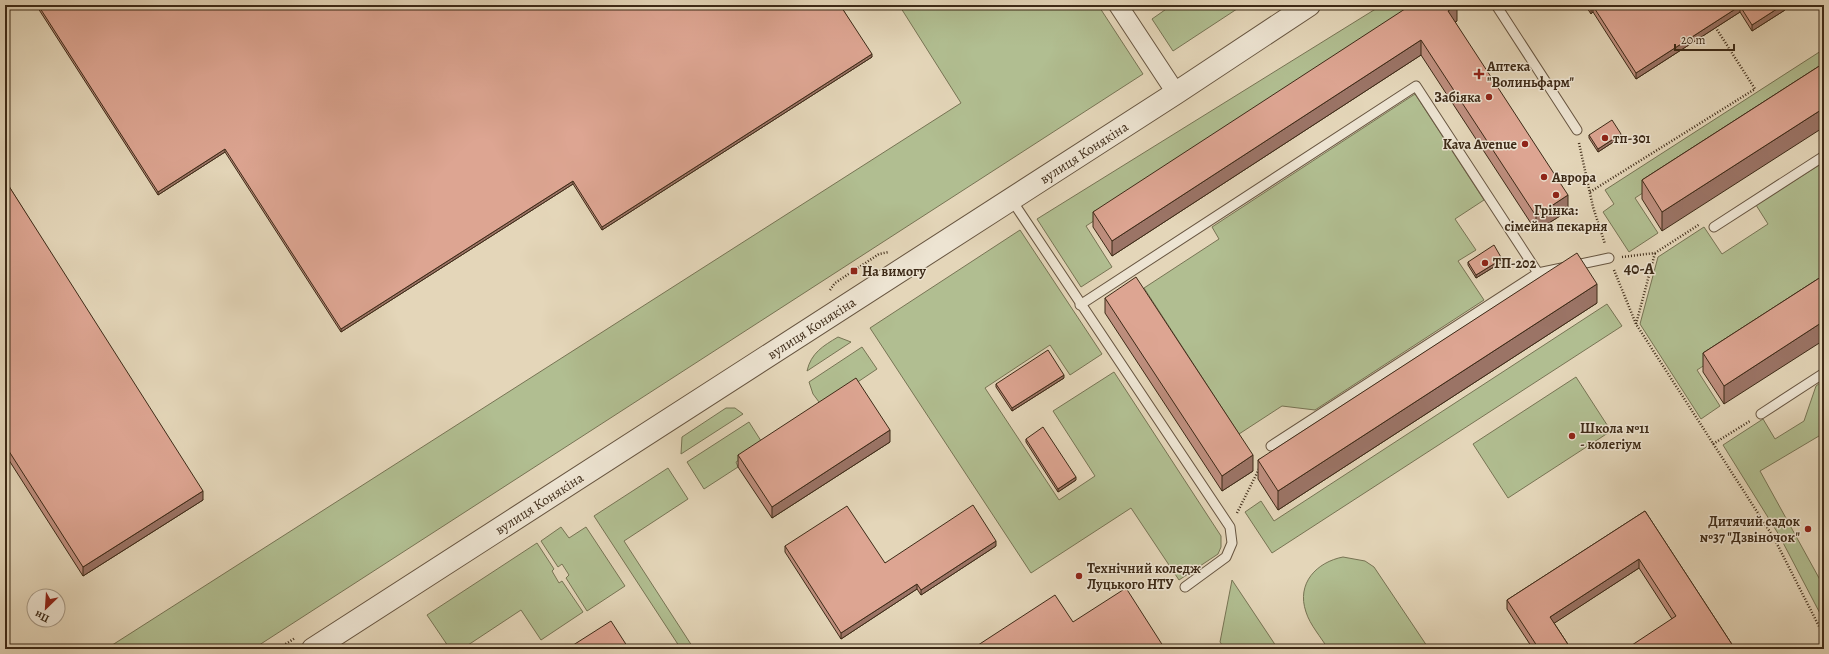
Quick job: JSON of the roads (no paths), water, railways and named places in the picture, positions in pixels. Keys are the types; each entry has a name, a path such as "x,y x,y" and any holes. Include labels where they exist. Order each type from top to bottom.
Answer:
{"street":[{"path":"1118,5 1176,93"},
{"name":"вулиця Конякіна","path":"314,649 1176,93 1309,5"}],"lane":[{"path":"1496,5 1577,130"},
{"path":"1080,304 1416,86 1538,273"},
{"path":"1714,227 1824,156"},
{"path":"1011,199 1230,527 1232,543 1226,557 1185,587"},
{"path":"1271,446 1538,273 1609,258"},
{"path":"1761,414 1824,373"}],"place":[{"name":"Аптека \"Волиньфарм\"","path":"1479,74"},
{"name":"Забіяка","path":"1489,97"},
{"name":"тп-301","path":"1605,138"},
{"name":"Kava Avenue","path":"1525,144"},
{"name":"Аврора","path":"1544,177"},
{"name":"Грінка: сімейна пекарня","path":"1556,195"},
{"name":"ТП-202","path":"1485,263"},
{"name":"На вимогу","path":"854,271"},
{"name":"Школа №11 - колегіум","path":"1572,436"},
{"name":"Дитячий садок №37 \"Дзвіночок\"","path":"1808,529"},
{"name":"Технічний коледж Луцького НТУ","path":"1079,576"}],"district":[{"name":"40-А","path":"1639,268"}]}
